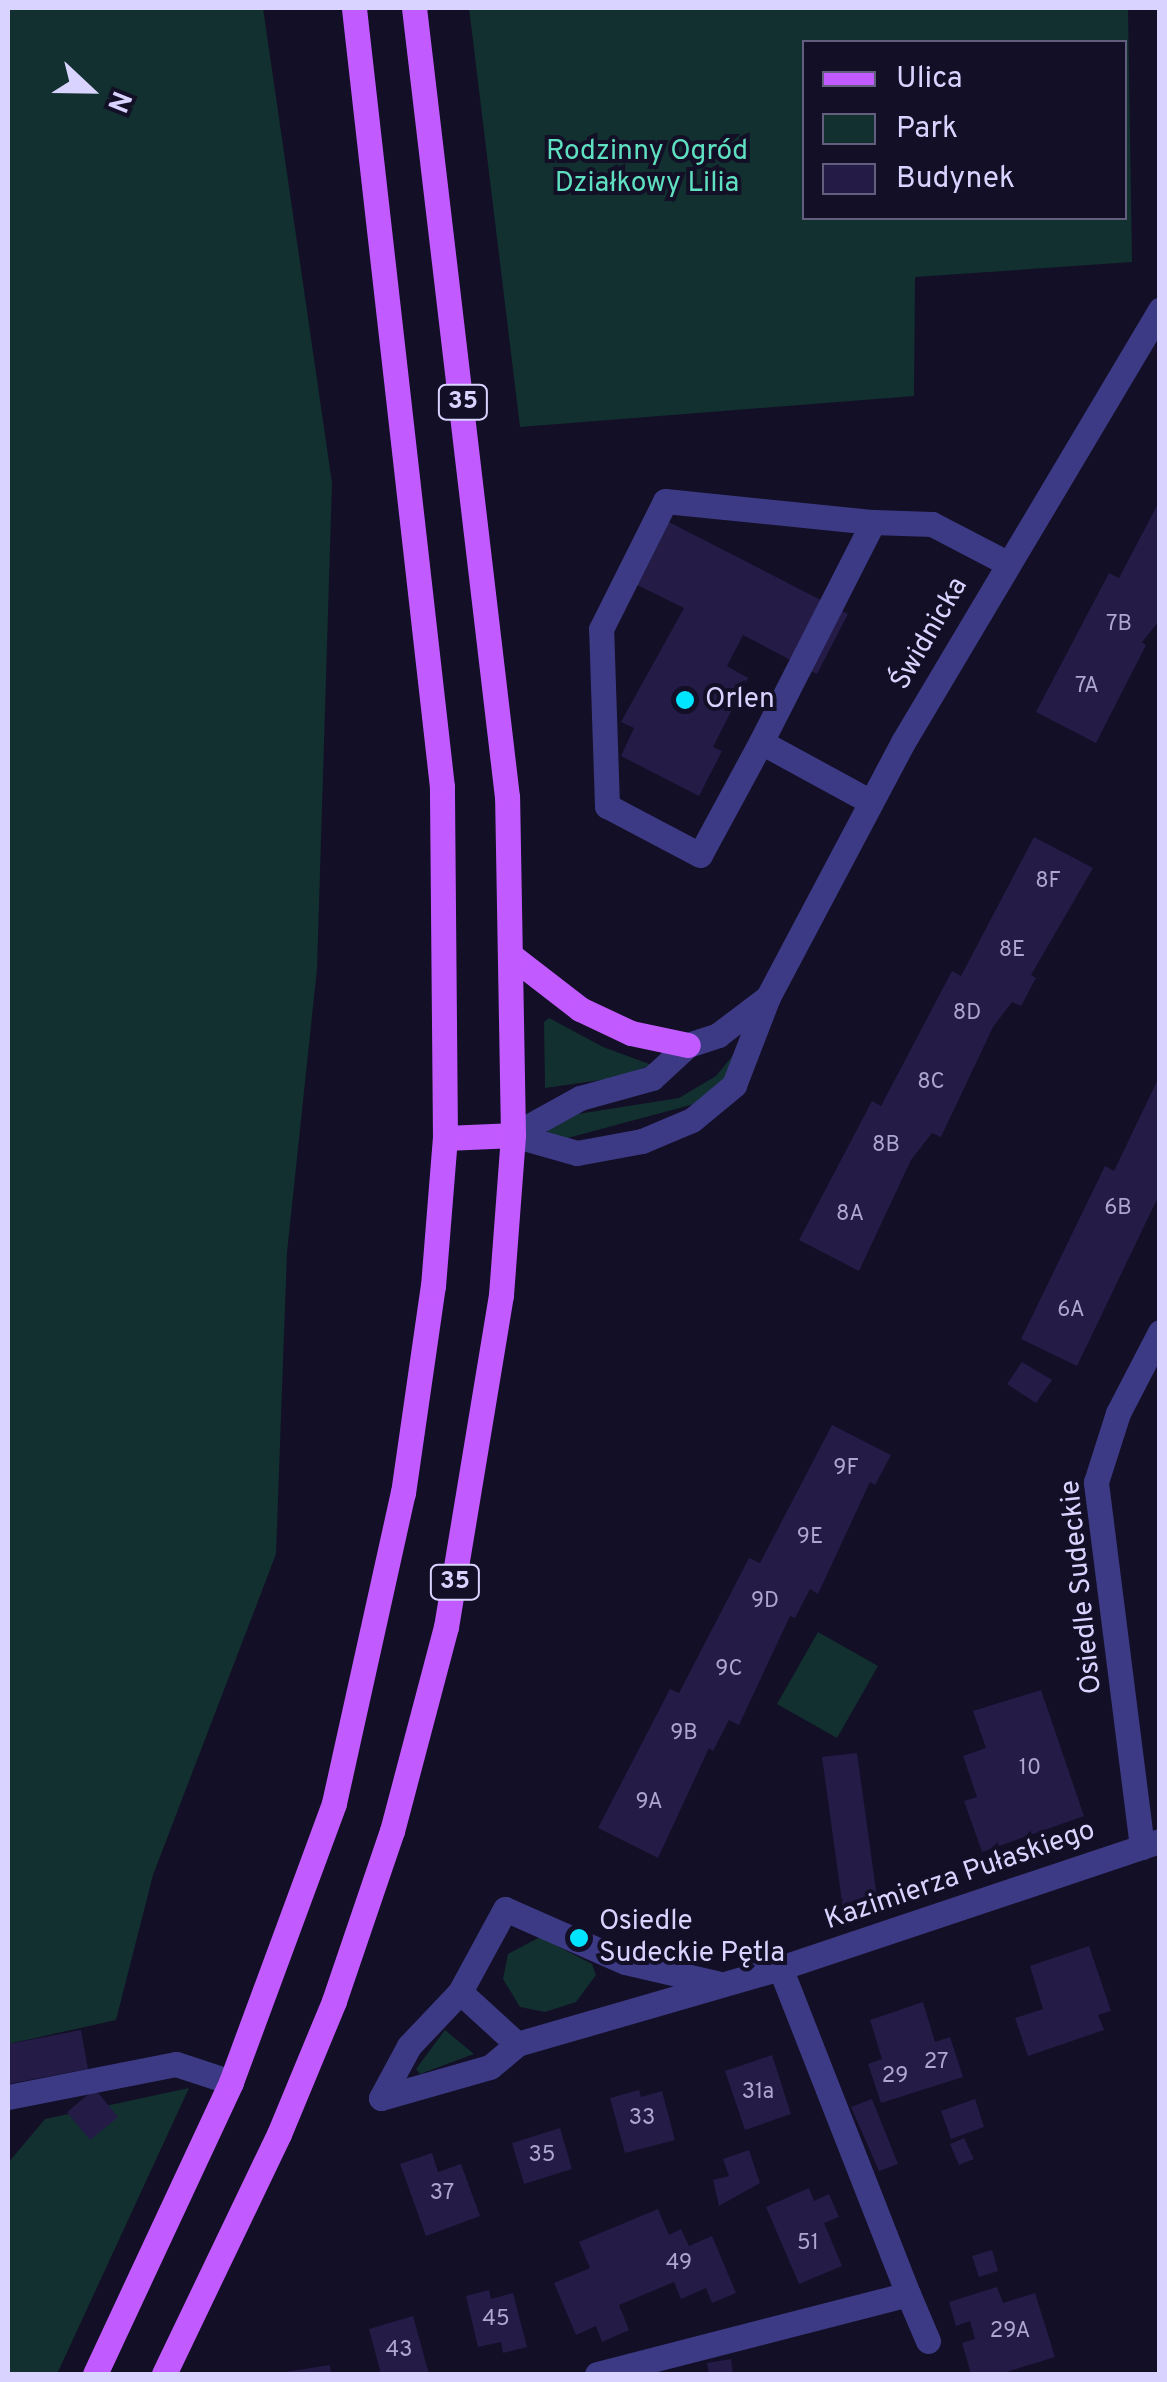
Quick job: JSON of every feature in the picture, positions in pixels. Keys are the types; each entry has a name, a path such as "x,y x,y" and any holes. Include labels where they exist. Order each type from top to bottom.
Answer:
{"main road":[{"name":"35","path":"94,2374 231,2082 308,1886 364,1681 418,1399 445,1138 442,787 354,8"},
{"name":"35","path":"164,2374 279,2134 334,2002 420,1731 486,1407 513,1136 514,958 486,582 414,8"},
{"path":"514,958 580,1009 631,1032 688,1045"},
{"path":"445,1138 513,1136"}],"street":[{"name":"Świdnicka","path":"513,1136 578,1153 642,1141 692,1120 734,1085 768,997 871,802 1005,562 1160,310"},
{"path":"873,522 700,855 607,806 601,630 665,500 873,522 932,524 1005,562"},
{"path":"760,742 871,802"},
{"name":"Świdnicka","path":"513,1136 580,1098 652,1078 688,1045 718,1035 768,997"},
{"name":"Osiedle Sudeckie","path":"1151,1844 1096,1482 1118,1412 1160,1332"},
{"name":"Kazimierza Pułaskiego","path":"716,1983 626,1962 505,1908 460,1992 409,2046 381,2098 490,2067 517,2044 716,1983 780,1968 1151,1844"},
{"path":"780,1968 928,2340"},
{"path":"460,1992 517,2044"},
{"path":"8,2097 176,2064 231,2082"},
{"path":"597,2374 908,2294"}],"green space":[{"path":"8,8 263,8 332,483 317,969 287,1252 276,1554 153,1875 116,2020 8,2044"},
{"name":"Rodzinny Ogród Działkowy Lilia","path":"469,8 1128,8 1132,262 915,277 914,396 520,427"},
{"path":"549,1018 603,1047 652,1065 615,1078 545,1088 544,1022"},
{"path":"739,1048 727,1077 698,1103 549,1143 546,1119 679,1098 716,1076"},
{"path":"818,1632 878,1666 837,1738 777,1704"},
{"path":"540,1937 592,1964 596,1975 576,2002 545,2012 520,2007 503,1979 508,1954"},
{"path":"445,2030 474,2054 420,2074 416,2069"},
{"path":"189,2088 57,2374 8,2374 8,2163 45,2119"}],"building":[{"path":"1160,500 1160,620 1142,642 1146,645 1096,743 1036,712 1109,573 1119,578"},
{"path":"663,519 848,614 817,674 743,635 727,666 748,678 713,747 722,751 699,796 621,756 634,728 621,722 684,608 631,582"},
{"path":"1034,837 1093,868 1031,975 1036,978 1021,1006 1012,1002 993,1027 941,1137 932,1133 911,1160 859,1271 799,1240 872,1101 881,1106 952,971 961,976"},
{"path":"1160,1075 1160,1193 1077,1366 1021,1339 1105,1166 1114,1171"},
{"path":"1022,1362 1052,1380 1036,1403 1007,1384"},
{"path":"832,1425 891,1455 875,1485 870,1482 818,1594 810,1589 795,1618 790,1616 739,1725 729,1720 713,1751 709,1748 658,1858 598,1828 670,1689 679,1693 749,1558 760,1563"},
{"path":"1041,1690 1084,1816 982,1852 964,1801 977,1797 963,1756 986,1748 973,1711"},
{"path":"857,1753 878,1905 843,1909 822,1757"},
{"path":"1089,1946 1111,2011 1098,2015 1104,2030 1028,2056 1015,2018 1043,2009 1030,1966"},
{"path":"923,2002 935,2042 950,2037 963,2077 881,2103 868,2064 882,2059 870,2020"},
{"path":"81,2030 88,2069 8,2084 8,2044"},
{"path":"772,2055 791,2114 745,2130 725,2071"},
{"path":"95,2089 118,2117 90,2140 67,2112"},
{"path":"639,2090 641,2097 662,2091 675,2140 625,2153 610,2098"},
{"path":"872,2099 898,2164 879,2171 851,2107"},
{"path":"975,2099 984,2127 951,2139 941,2111"},
{"path":"560,2128 572,2169 524,2184 512,2143"},
{"path":"964,2138 974,2159 959,2165 950,2144"},
{"path":"749,2150 760,2183 719,2206 713,2180 729,2176 723,2159"},
{"path":"432,2153 438,2172 461,2164 480,2216 426,2236 400,2164"},
{"path":"809,2188 814,2201 829,2194 839,2217 824,2223 842,2266 799,2284 766,2207"},
{"path":"658,2209 669,2235 681,2229 689,2246 712,2236 736,2293 712,2303 706,2288 681,2299 674,2282 619,2305 629,2330 602,2342 596,2326 576,2335 554,2283 590,2268 579,2242"},
{"path":"992,2250 998,2271 979,2277 972,2256"},
{"path":"997,2287 1003,2303 1035,2293 1055,2357 1000,2374 971,2374 962,2343 975,2339 970,2321 956,2326 949,2302"},
{"path":"489,2290 491,2299 513,2293 527,2347 503,2353 501,2342 478,2347 466,2296"},
{"path":"413,2316 429,2374 381,2374 369,2329"},
{"path":"731,2359 733,2374 709,2374 707,2363"},
{"path":"330,2365 331,2374 285,2374 285,2372"}],"place":[{"name":"Orlen","path":"685,700"},
{"name":"Osiedle Sudeckie Pętla","path":"579,1938"}]}
